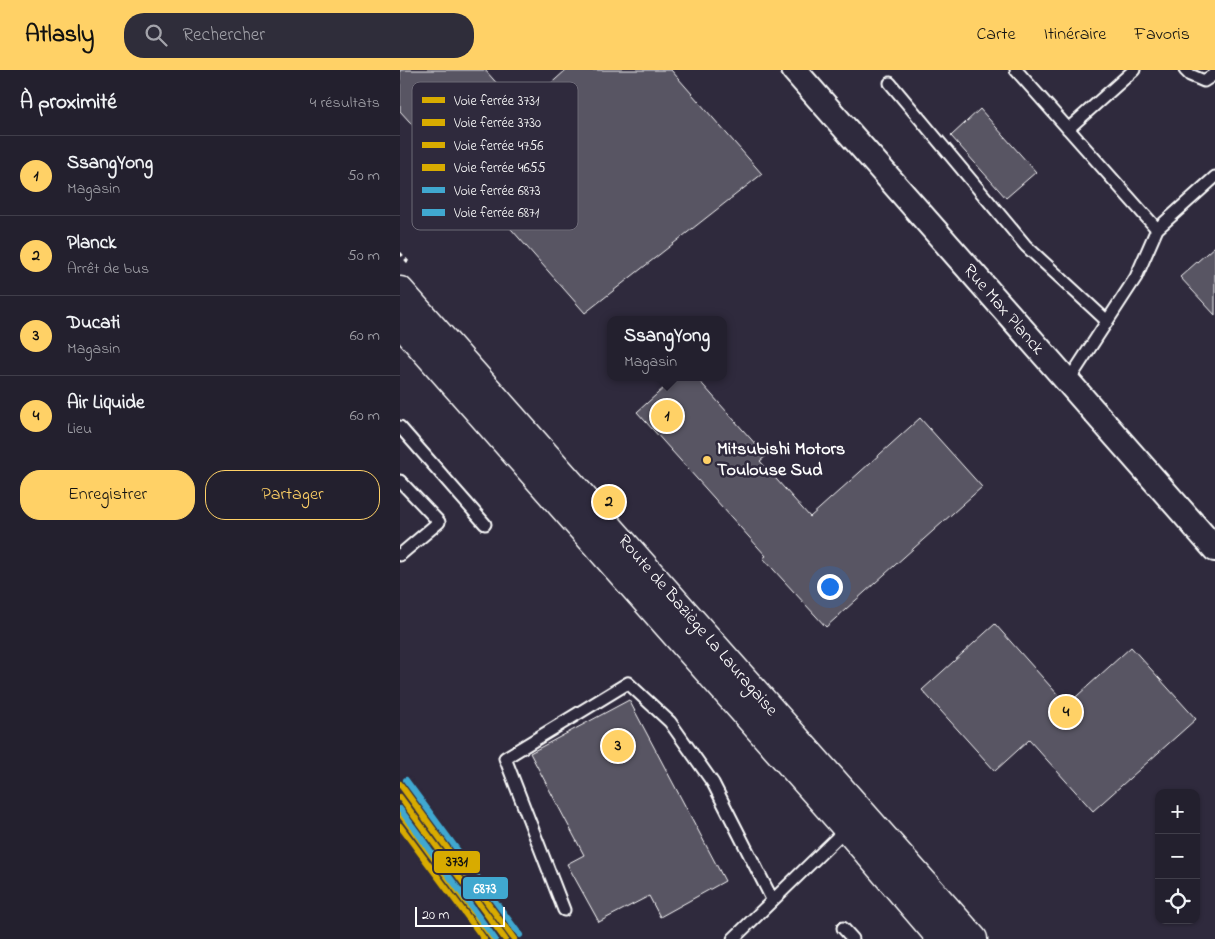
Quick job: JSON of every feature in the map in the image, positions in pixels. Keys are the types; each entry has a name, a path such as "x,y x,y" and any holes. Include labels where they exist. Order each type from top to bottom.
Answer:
{"main road":[{"name":"Route de Baziège La Lauragaise","path":"400,290 973,939"},
{"name":"Route de Baziège La Lauragaise","path":"400,322 847,828 942,939"}],"street":[{"name":"Rue Max Planck","path":"794,70 1215,549"}],"lane":[{"path":"1016,70 1157,229"},
{"path":"1068,129 1134,70"},
{"path":"1185,70 1190,75 1204,81 1215,74"},
{"path":"890,83 1026,246 1107,321"},
{"path":"1067,382 1136,277 1157,229 1213,181"},
{"path":"400,427 485,524"},
{"path":"400,481 439,522 400,555"},
{"path":"564,910 505,758 628,684 670,722 713,783 772,899"},
{"path":"733,939 847,828"},
{"path":"843,928 853,939"}],"building":[{"path":"400,70 485,70 496,82 412,82 412,124 400,111"},
{"path":"566,70 671,70 762,174 585,313 512,230 578,230 578,82 553,82"},
{"path":"980,109 1036,172 1006,198 951,136"},
{"path":"1215,246 1215,315 1180,277"},
{"path":"672,381 700,381 766,456 760,461 810,517 920,418 982,487 826,627 763,558 766,556 637,412"},
{"path":"995,624 1067,705 1131,647 1196,719 1093,811 1029,740 995,771 922,690"},
{"path":"629,700 725,881 660,917 649,896 599,922 567,864 584,855 530,753"}],"rail line":[{"name":"6873","path":"406,780 520,935"},
{"name":"3731","path":"400,784 514,939"},
{"name":"4655","path":"400,797 505,939"},
{"name":"6871","path":"400,809 495,939"},
{"name":"3730","path":"400,813 493,939"},
{"name":"4756","path":"400,826 484,939"}],"place":[{"name":"SsangYong","path":"667,416"},
{"name":"Mitsubishi Motors Toulouse Sud","path":"707,460"},
{"name":"Planck","path":"609,502"},
{"name":"Air Liquide","path":"1066,712"},
{"name":"Ducati","path":"618,746"}]}
